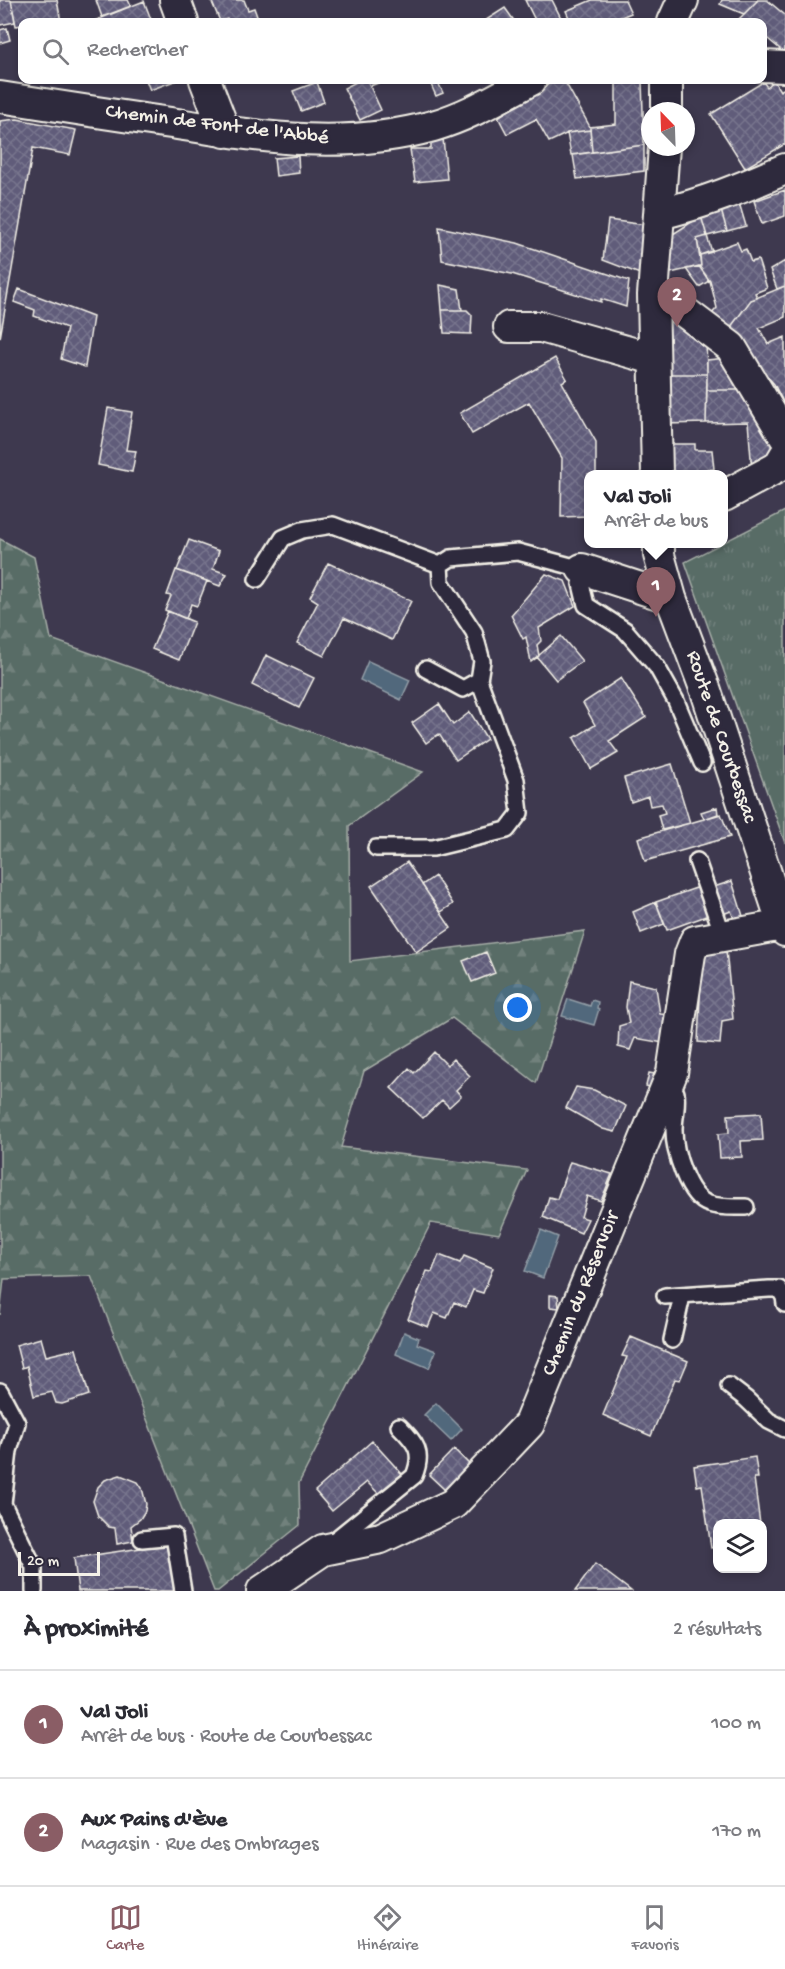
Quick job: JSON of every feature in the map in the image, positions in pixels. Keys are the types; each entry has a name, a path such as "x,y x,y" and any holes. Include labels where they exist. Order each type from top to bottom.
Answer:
{"street":[{"path":"175,0 182,18"},
{"path":"675,18 683,0"},
{"path":"767,66 785,67"},
{"path":"207,84 225,132"},
{"name":"Chemin de Font de l'Abbé","path":"0,97 225,132 310,141 345,141 433,126 466,114 523,84"},
{"path":"667,84 667,102"},
{"path":"657,470 653,295 663,156"},
{"path":"659,214 738,190 785,169"},
{"path":"653,295 674,304 731,347 785,437"},
{"path":"508,327 541,327 654,359"},
{"path":"728,493 778,467 785,455"},
{"name":"Route de Courbessac","path":"659,548 671,598 706,691 784,928"},
{"path":"582,569 671,598"},
{"name":"Chemin du Réservoir","path":"262,1591 323,1550 381,1538 453,1504 529,1424 672,1073 690,954 694,941 784,928"}],"lane":[{"path":"257,579 283,538 302,530 333,525 440,565"},
{"path":"440,565 451,558 518,552 582,569 581,584 586,605 625,630 657,667 676,701 702,764"},
{"path":"376,848 434,848 507,830 520,813 516,780 479,680 482,661 474,632 441,582 440,565"},
{"path":"426,669 463,689 479,680"},
{"path":"697,861 723,935"},
{"path":"666,1088 676,1093 678,1105 674,1130 678,1156 691,1191 706,1203 724,1207 746,1207"},
{"path":"665,1296 779,1289 785,1304"},
{"path":"672,1340 682,1296"},
{"path":"729,1386 769,1421 785,1430"},
{"path":"0,1391 17,1423 9,1451 3,1504 34,1567 34,1591"},
{"path":"323,1550 414,1476 419,1464 418,1452 413,1440 399,1426"},
{"path":"142,1539 174,1536 183,1591"}],"green space":[{"path":"785,511 785,843 685,562 712,548 728,548 728,540"},
{"path":"0,539 34,557 51,639 423,772 349,826 350,961 585,931 536,1083 452,1018 364,1071 341,1147 527,1170 499,1234 431,1223 299,1483 300,1525 218,1591 214,1591 91,1276 4,1279 0,1315"}],"water":[{"path":"368,661 410,680 401,700 360,680"},
{"path":"568,999 590,1006 592,1000 598,1002 597,1008 599,1009 594,1025 562,1016"},
{"path":"541,1230 558,1237 543,1278 525,1271"},
{"path":"404,1332 419,1338 417,1344 436,1351 429,1368 396,1354"},
{"path":"436,1403 462,1429 451,1441 424,1415"}],"building":[{"path":"0,0 11,0 15,22 0,25"},
{"path":"11,0 57,0 60,18 18,18 18,26 16,26"},
{"path":"96,0 128,0 131,6 102,17"},
{"path":"211,0 244,0 248,10 254,8 258,18 219,18"},
{"path":"525,0 552,0 561,18 534,18"},
{"path":"592,0 625,0 631,13 619,18 569,18 566,11"},
{"path":"722,0 758,0 744,14 720,4"},
{"path":"758,0 767,0 785,15 785,59 773,57 780,49 767,38 767,18 740,18"},
{"path":"144,1 150,18 102,18"},
{"path":"505,8 512,18 489,18"},
{"path":"7,28 10,40 0,43 0,30"},
{"path":"774,81 780,91 785,88 785,144 745,168 711,114 760,84 765,84 767,87"},
{"path":"148,84 166,84 150,90"},
{"path":"318,84 324,102 301,111 293,91"},
{"path":"352,84 369,84 381,110 360,120 344,88"},
{"path":"431,84 439,84 443,93 436,96"},
{"path":"549,84 566,84 590,130 568,133 549,142 536,119 507,134 498,117"},
{"path":"616,84 642,84 641,145 592,152 590,127 616,124"},
{"path":"17,119 76,130 70,155 33,148 0,338 0,121"},
{"path":"590,130 592,152 571,155 567,133"},
{"path":"443,138 447,179 415,182 410,149 431,149 431,142"},
{"path":"641,145 644,171 577,179 573,155"},
{"path":"298,156 299,173 276,176 274,158"},
{"path":"785,190 785,216 762,224 754,201"},
{"path":"740,206 746,226 727,231 721,210"},
{"path":"721,210 727,231 707,236 701,216"},
{"path":"701,216 707,236 697,239 701,266 666,274 666,258 673,234"},
{"path":"608,220 646,225 645,276 603,260"},
{"path":"439,227 517,243 629,281 626,307 601,299 601,302 512,274 442,260"},
{"path":"707,236 712,252 700,255 697,239"},
{"path":"737,242 741,251 746,249 751,262 758,260 767,288 755,293 757,298 751,300 727,332 709,317 717,308 710,281 699,266 701,266 700,255"},
{"path":"785,261 785,286 777,289 770,270"},
{"path":"699,266 709,281 699,287 686,269"},
{"path":"440,285 459,289 462,310 442,310"},
{"path":"785,286 785,317 759,328 768,344 785,337 785,401 783,402 774,384 727,332 751,300"},
{"path":"19,289 93,317 85,367 61,359 67,328 34,316 35,310 14,302"},
{"path":"442,310 467,310 472,315 471,334 444,333"},
{"path":"673,310 706,337 707,374 666,374 665,320"},
{"path":"555,358 567,379 562,382 596,442 596,470 584,470 584,516 561,517 562,458 529,402 472,434 460,413"},
{"path":"727,358 749,390 707,390 707,360"},
{"path":"666,374 707,374 706,423 665,424"},
{"path":"707,390 749,390 778,450 752,470 748,422 706,423"},
{"path":"108,408 132,412 126,450 136,451 132,472 98,465"},
{"path":"671,444 695,444 695,450 712,450 714,469 672,470"},
{"path":"189,540 219,551 213,569 227,574 220,586 177,570"},
{"path":"328,563 411,601 392,640 344,618 324,656 297,643 318,602 310,597"},
{"path":"176,570 207,581 197,606 191,604 186,619 165,610 171,596 167,595"},
{"path":"546,574 565,581 575,606 539,628 541,641 537,645 539,656 531,662 526,637 523,639 511,615"},
{"path":"168,611 194,622 179,660 152,649"},
{"path":"561,636 582,661 556,680 537,657"},
{"path":"266,655 314,678 299,708 252,685"},
{"path":"621,678 646,717 609,741 618,753 591,769 574,738 595,725 583,703"},
{"path":"439,704 453,725 470,712 487,739 456,760 439,734 426,743 412,723"},
{"path":"672,764 690,823 662,830 658,815 665,813 662,804 650,806 648,796 631,802 624,778"},
{"path":"717,807 718,814 704,819 701,812"},
{"path":"721,814 730,837 645,861 638,838"},
{"path":"407,862 451,928 416,952 371,886"},
{"path":"435,876 453,904 441,912 422,885"},
{"path":"732,881 743,916 734,919 731,911 723,914 714,887"},
{"path":"699,887 709,915 667,930 656,902"},
{"path":"656,902 664,924 641,933 633,912"},
{"path":"726,950 733,1019 722,1021 720,1044 698,1042 702,954"},
{"path":"486,952 495,973 472,982 463,961"},
{"path":"629,981 656,987 660,1014 676,1015 669,1044 635,1038 630,1050 618,1047 619,1026 629,1023 626,1007"},
{"path":"434,1052 447,1065 453,1059 470,1076 456,1090 461,1096 449,1107 442,1100 423,1118 391,1088 409,1068 414,1073"},
{"path":"649,1073 661,1075 656,1089 646,1086"},
{"path":"576,1087 594,1090 626,1106 615,1132 603,1129 566,1108"},
{"path":"761,1113 763,1140 741,1141 742,1157 720,1158 718,1134 729,1133 728,1115"},
{"path":"570,1162 612,1174 601,1201 587,1196 581,1217 588,1219 581,1233 543,1217 549,1197 557,1199"},
{"path":"439,1255 460,1263 464,1256 493,1268 483,1293 473,1290 466,1307 454,1302 447,1318 434,1313 428,1327 408,1319 427,1271 432,1272"},
{"path":"550,1295 558,1296 559,1308 550,1307"},
{"path":"631,1337 688,1361 680,1380 675,1379 651,1436 603,1415 627,1357 622,1356"},
{"path":"41,1338 46,1356 76,1349 89,1395 62,1404 56,1403 52,1392 34,1396 27,1366 22,1368 16,1345"},
{"path":"372,1441 402,1474 379,1494 367,1482 332,1511 315,1491"},
{"path":"454,1449 469,1464 445,1490 429,1475"},
{"path":"755,1457 758,1478 754,1478 759,1519 713,1519 713,1548 711,1548 702,1485 697,1486 694,1466"},
{"path":"120,1475 138,1482 146,1504 140,1519 131,1526 133,1541 117,1544 115,1528 109,1527 98,1516 93,1501 98,1487 105,1480"},
{"path":"168,1544 175,1591 78,1591 74,1558"},
{"path":"595,1564 602,1569 631,1591 575,1591"}],"place":[{"name":"Aux Pains d'Ève","path":"677,327"},
{"name":"Val Joli","path":"656,617"}]}
